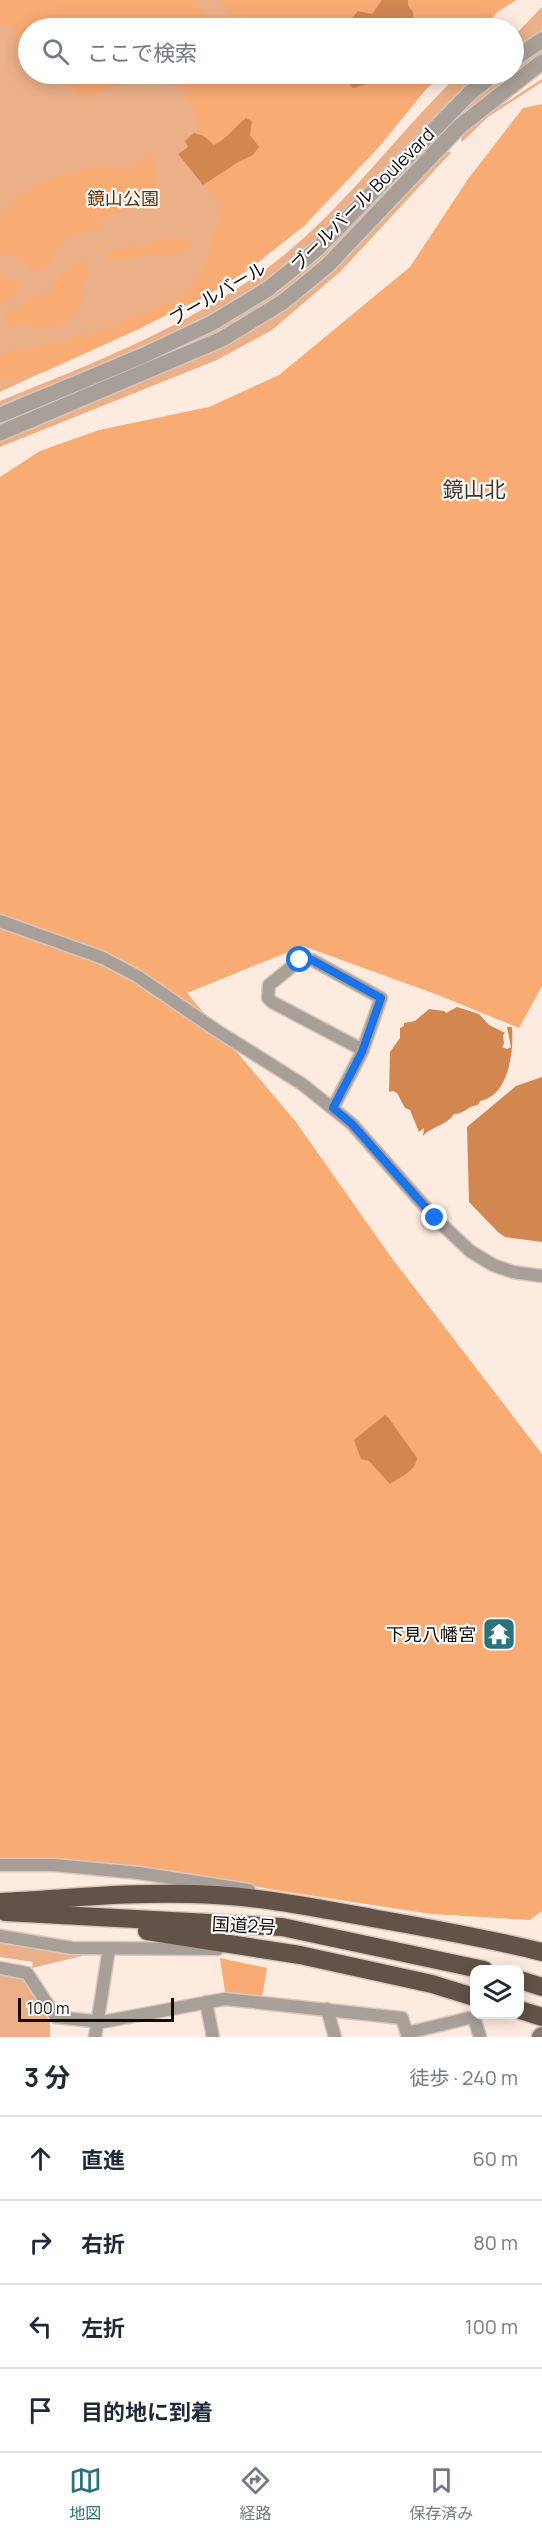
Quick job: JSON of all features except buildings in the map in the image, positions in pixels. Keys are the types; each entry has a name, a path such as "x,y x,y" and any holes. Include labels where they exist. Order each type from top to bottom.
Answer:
{"highway":[{"path":"0,1902 121,1894 183,1894 271,1901 501,1942 542,1952"},
{"name":"国道2号","path":"0,1912 282,1927 470,1967"},
{"path":"0,1918 165,1933 300,1955 432,1984 470,1996"},
{"path":"524,1982 542,1987"},
{"path":"524,2012 542,2017"}],"street":[{"path":"524,52 542,40"},
{"name":"ブールバール Boulevard","path":"524,76 542,62"},
{"name":"ブールバール","path":"0,415 212,323 268,289 316,250 481,84"},
{"name":"ブールバール Boulevard","path":"0,433 222,339 283,302 328,265 459,127 514,84"},
{"path":"0,921 103,957 137,976 216,1030 302,1083 352,1124 435,1218 470,1251 493,1265 513,1272 542,1276"},
{"path":"333,1108 363,1050 381,998 312,960 300,960 269,985 268,998 272,1002 363,1050"},
{"path":"0,1865 54,1865 150,1875 268,1893 271,1901"},
{"path":"0,1936 72,1948 239,1949 300,1955"},
{"path":"95,2037 109,1949"},
{"path":"0,1968 27,1973 56,2017 96,2022 225,1999 402,2018 407,2035 469,2018 474,2019 480,2037"},
{"path":"206,2002 213,2037"},
{"path":"327,2009 335,2037"}],"green space":[{"name":"鏡山公園","path":"0,0 442,0 452,18 18,18 18,84 432,84 304,226 250,269 203,298 0,392"},
{"path":"0,0 195,0 204,18 18,18 18,35 13,26 0,23"},
{"path":"219,0 382,0 372,14 353,18 232,18"},
{"path":"408,0 516,0 496,13 493,18 413,18 413,12 408,5"},
{"path":"542,7 542,30 524,45 524,26"},
{"path":"542,48 542,54 524,68 524,61"},
{"path":"542,79 542,82 488,117 462,142 461,136 482,115"},
{"path":"69,84 116,84 101,93 80,97"},
{"path":"179,84 349,84 353,88 367,84 432,84 379,147 304,226 224,285 141,328 44,372 0,381 0,356 12,350 45,346 114,326 185,294 207,264 212,235 225,207 203,185 253,155 231,129 225,140 213,145 205,136 198,134 193,108"},
{"path":"449,84 475,84 331,227 267,283 189,328 0,407 0,401 145,339 180,322 248,282 279,259 327,216"},
{"path":"494,84 503,84 475,105 338,247 258,311 228,329 0,427 0,420 204,334 257,304 324,253 457,114"},
{"path":"542,104 542,986 519,1028 438,995 303,946 187,993 296,1122 391,1257 542,1454 542,1911 530,1920 431,1914 275,1890 180,1872 102,1866 0,1864 0,477 40,451 99,430 209,407 279,375 410,267 468,179 523,108"},
{"path":"152,150 158,191 145,191 124,199 118,215 97,221 99,229 70,237 62,243 47,265 38,270 31,271 21,259 0,253 0,218 21,194 40,183 68,172 97,167 116,169 131,167"},
{"path":"448,151 451,153 340,272 272,330 217,360 0,447 0,440 119,391 322,278"},
{"path":"180,236 189,240 191,246 180,255 148,255 113,259 101,253"},
{"path":"84,261 88,271 81,289 82,299 78,310 70,318 52,327 36,328 30,322 8,327 5,313 19,309 29,298 50,293 66,268"},
{"path":"0,274 13,277 19,287 15,295 0,305"},
{"path":"0,1939 39,1944 42,1950 82,1952 82,1956 32,1968 33,1962 0,1957"},
{"path":"220,1958 267,1968 262,1997 225,1992"},
{"path":"0,1974 24,1978 50,2021 50,2037 0,2037"}],"shaded area":[{"path":"382,0 408,0 413,18 353,18 358,11 372,14"},
{"path":"349,84 367,84 353,88"},
{"path":"246,118 252,121 250,135 259,147 253,155 203,185 178,154 188,147 185,141 194,133 204,136 214,145 223,140"},
{"path":"457,1007 479,1014 489,1025 505,1033 502,1047 507,1049 511,1047 507,1027 512,1027 512,1048 508,1071 498,1091 480,1101 478,1105 454,1114 423,1136 424,1128 419,1132 410,1110 405,1108 397,1093 389,1092 390,1052 400,1038 400,1028 404,1026 404,1023 415,1021 429,1009 446,1013"},
{"path":"542,1077 542,1242 505,1237 469,1202 467,1127 516,1086"},
{"path":"385,1415 417,1458 411,1470 390,1484 369,1461 361,1459 354,1440"}],"place":[{"name":"下見八幡宮","path":"499,1634"}],"district":[{"name":"鏡山北","path":"474,489"}],"route":[{"path":"300,960 312,960 381,998 362,1052 333,1108 352,1124 435,1218"}]}
